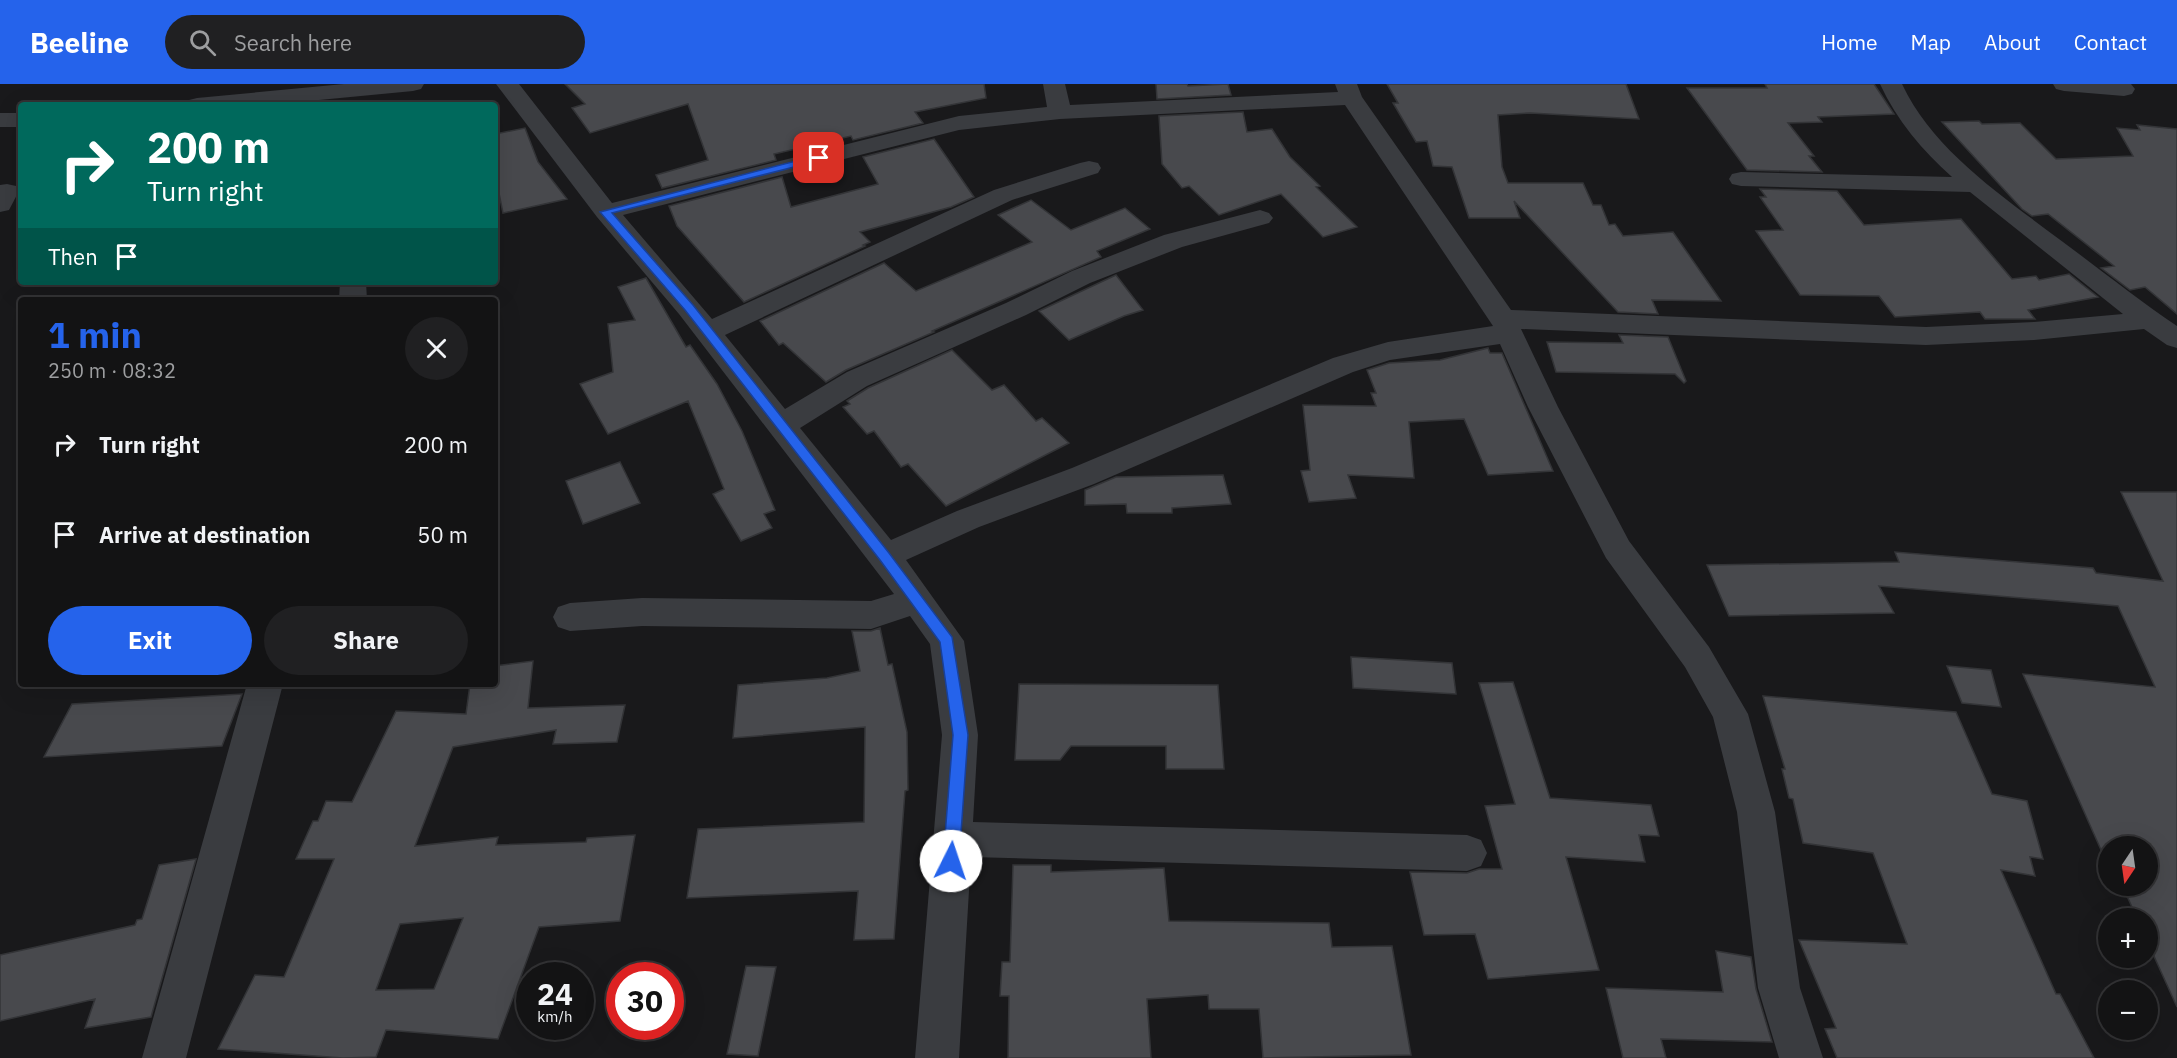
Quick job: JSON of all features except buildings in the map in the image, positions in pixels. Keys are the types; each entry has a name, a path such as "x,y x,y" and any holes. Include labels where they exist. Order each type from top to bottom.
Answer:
{"street":[{"path":"228,102 413,84"},
{"path":"507,84 606,212 707,332 885,556 947,641 960,735 937,1058"},
{"path":"1054,84 1060,112"},
{"path":"1891,84 1894,94 1928,140 1976,186 2149,320 2177,339"},
{"path":"2064,84 2124,89"},
{"path":"606,212 959,123 1060,112 1348,91 1507,326 1544,407 1617,549 1697,657 1730,714 1756,812 1779,988 1801,1058"},
{"path":"0,120 18,120"},
{"path":"707,332 1003,195 1089,168"},
{"path":"1741,179 1976,186"},
{"path":"780,426 857,379 1006,314 1081,277 1173,241 1260,218"},
{"path":"885,556 968,519 1083,476 1343,365 1388,351 1507,326 1926,336 2034,331 2149,320"},
{"path":"570,617 642,612 871,615 917,601"},
{"path":"164,1058 264,687"},
{"path":"952,840 1467,854"}],"route":[{"path":"819,158 606,212 689,308 885,556 947,641 960,735 951,861"}]}
